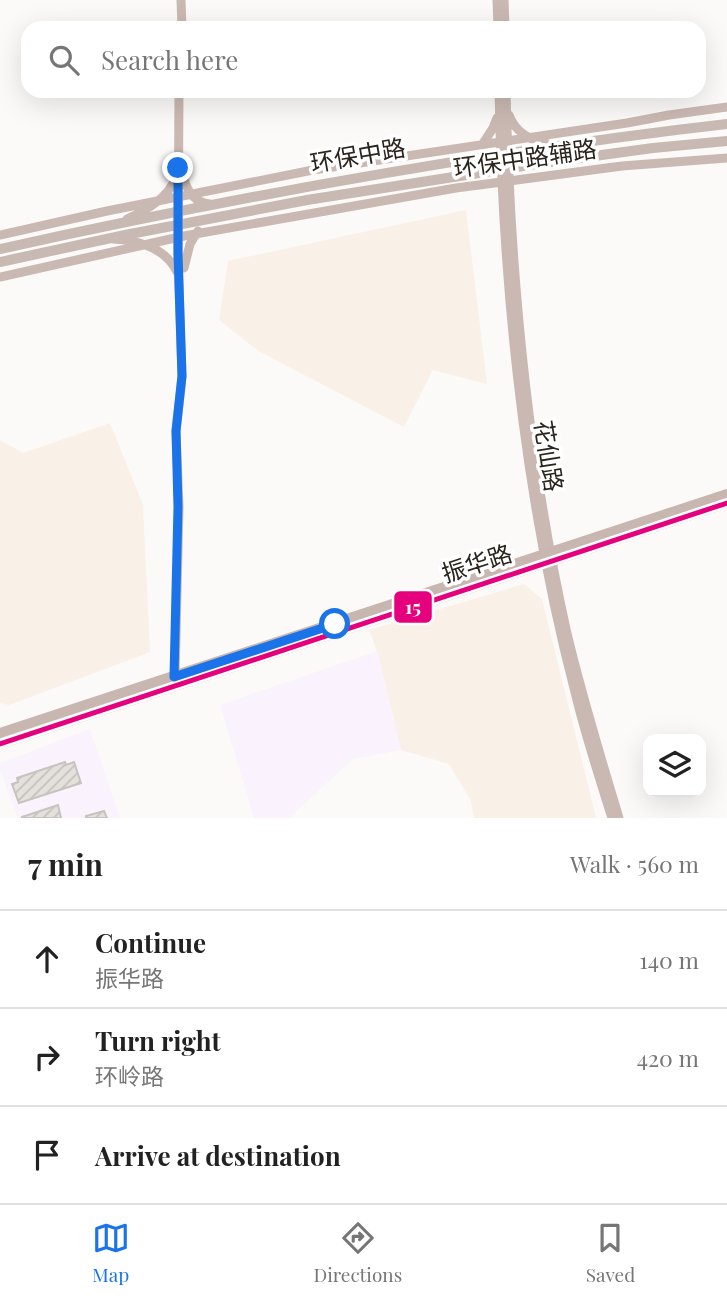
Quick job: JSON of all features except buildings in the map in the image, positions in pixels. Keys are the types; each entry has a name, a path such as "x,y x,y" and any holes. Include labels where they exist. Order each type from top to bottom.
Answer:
{"main road":[{"name":"环保中路","path":"0,249 121,222 347,179 505,154 727,124"},
{"name":"环保中路","path":"0,262 181,223 307,200 553,161 727,141"},
{"name":"振华路","path":"0,744 727,494"},
{"name":"振华路","path":"0,733 549,557 727,503"}],"street":[{"path":"179,0 180,21"},
{"path":"497,0 498,21"},
{"path":"505,0 505,21"},
{"path":"176,676 176,431 182,376 179,280 181,210 184,195 181,172 181,98"},
{"name":"花仙路","path":"501,98 503,106"},
{"name":"花仙路","path":"505,98 507,213 526,386 549,557 575,694 612,818"},
{"path":"503,106 512,124 528,137 561,146"},
{"path":"464,160 482,144 503,106"},
{"name":"环保中路辅路","path":"0,235 313,170 727,107"},
{"name":"环保中路辅路","path":"0,277 196,234 486,184 631,165 727,158"},
{"path":"507,213 525,178 553,161"},
{"path":"121,222 159,200 171,189 181,172"},
{"path":"453,176 476,178 486,184 497,195 507,213"},
{"path":"184,195 212,204"},
{"path":"184,268 190,244 196,234 215,217"},
{"path":"176,676 183,506 181,431 186,375 181,237"},
{"path":"104,239 121,240 159,250 174,266 179,280"},
{"name":"花仙路","path":"549,557 582,692 619,818"}],"shaded area":[{"path":"466,210 487,384 433,370 404,427 260,352 219,320 228,261"},
{"path":"110,423 143,505 150,652 9,705 0,703 0,440 23,453"},
{"path":"524,584 542,599 596,818 474,818 471,801 449,764 401,750 377,651 369,630"},
{"path":"377,651 401,750 353,759 289,818 254,818 220,705"},
{"path":"90,729 120,818 18,818 0,770 0,763"}],"transit line":[{"name":"15","path":"0,744 727,503"}],"route":[{"path":"178,168 182,376 176,431 178,507 174,677 335,624"}]}
